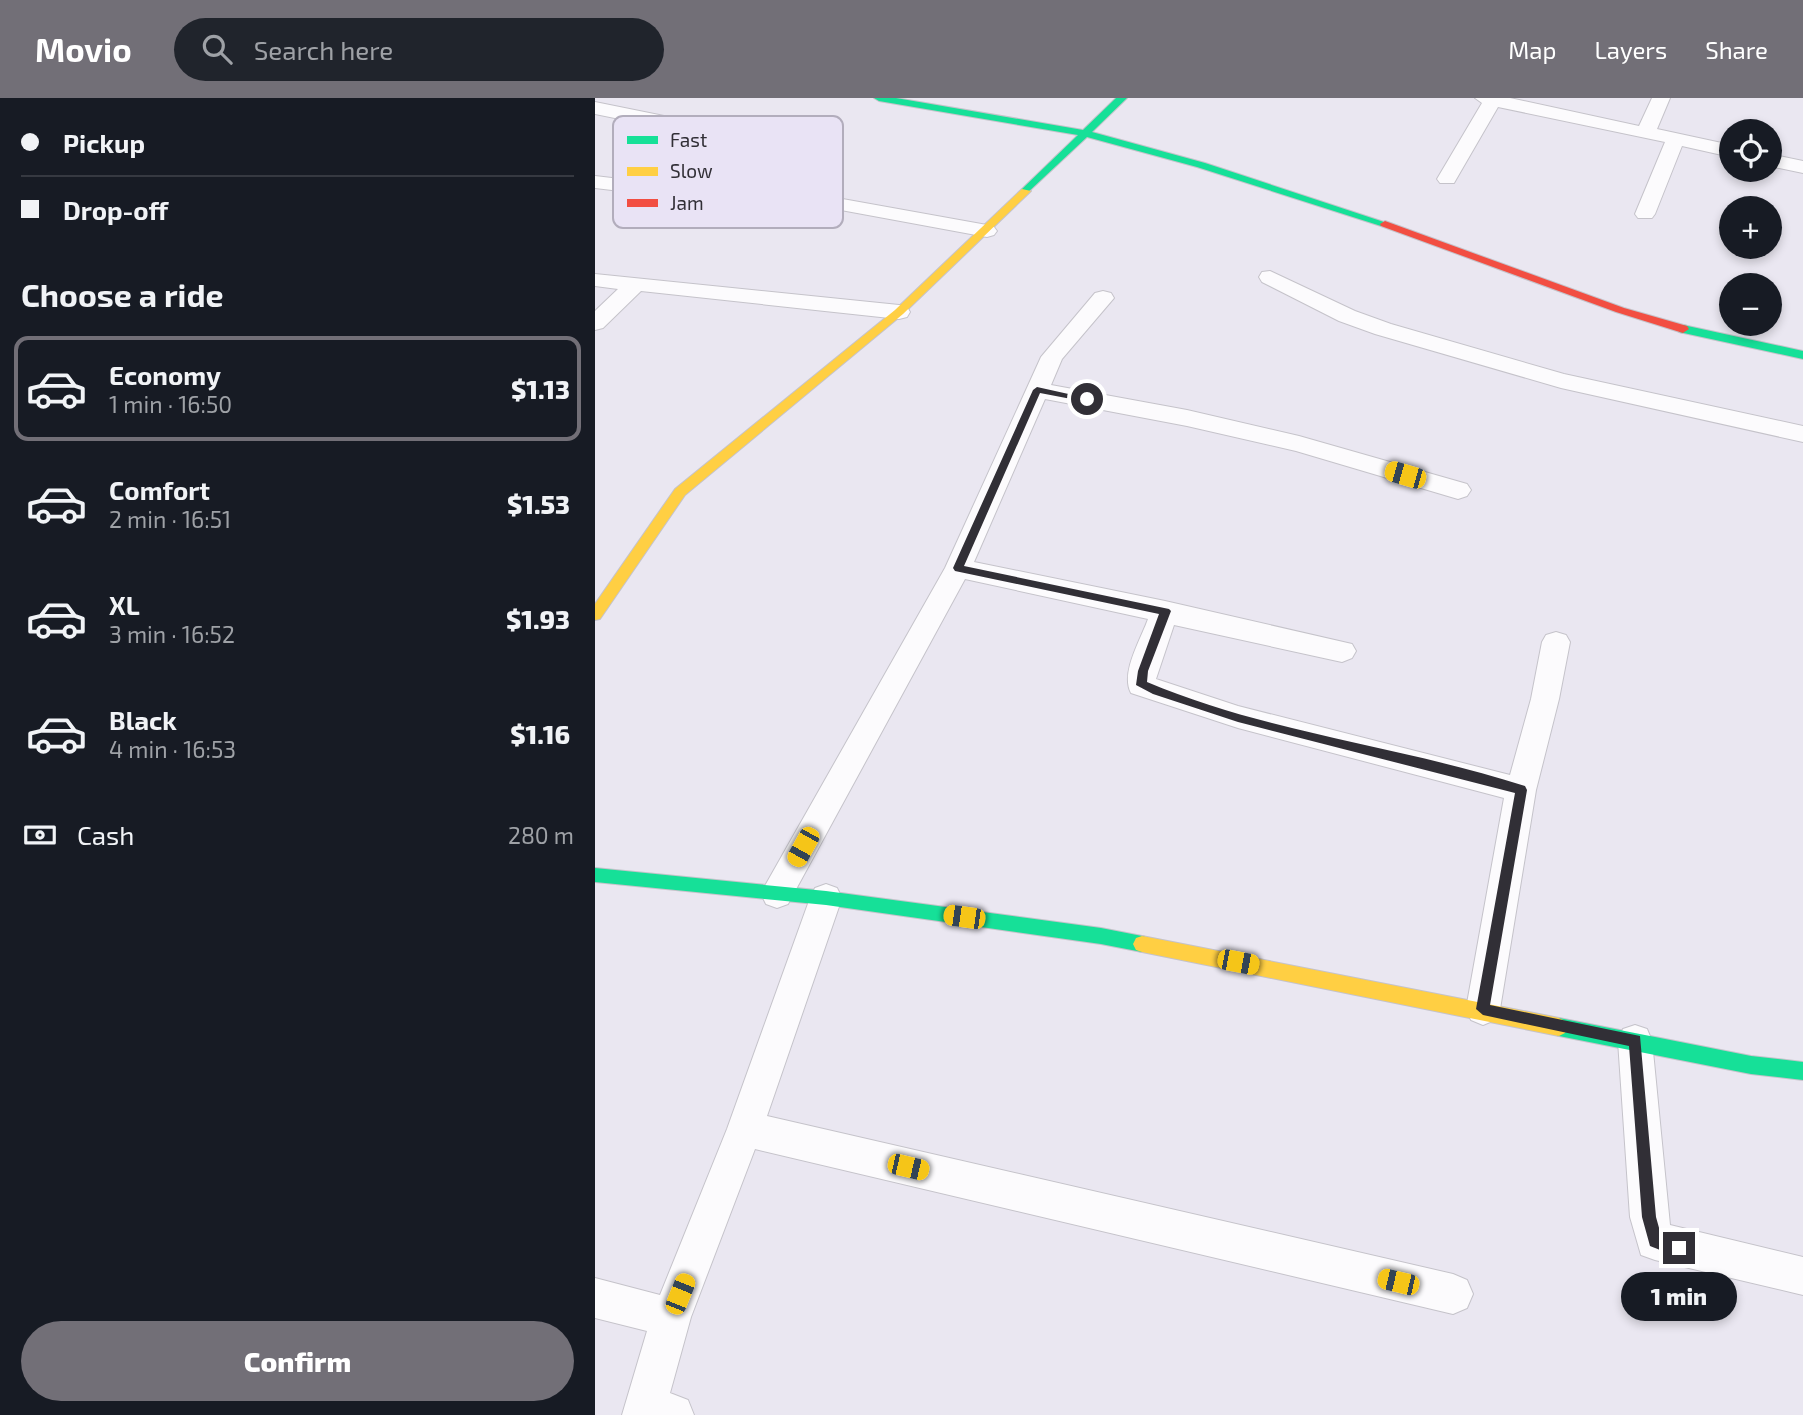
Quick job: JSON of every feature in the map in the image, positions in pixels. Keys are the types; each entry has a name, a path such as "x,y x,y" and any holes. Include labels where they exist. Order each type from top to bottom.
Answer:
{"street":[{"path":"879,98 911,101 1083,133 1201,165 1336,207 1620,310 1679,328 1803,355"},
{"path":"595,615 680,492 720,456 899,312 987,231 1083,133 1122,98"},
{"path":"1646,132 1661,98"},
{"path":"1447,179 1489,99 1719,148"},
{"path":"596,110 627,116"},
{"path":"1645,214 1676,138"},
{"path":"1782,163 1803,167"},
{"path":"595,182 613,184"},
{"path":"843,205 987,231"},
{"path":"1270,277 1347,316 1383,329 1561,381 1803,434"},
{"path":"595,280 899,312"},
{"path":"595,323 635,285"},
{"path":"777,894 958,568 1052,357 1103,298"},
{"path":"1037,390 1187,418 1299,444 1458,491"},
{"path":"958,568 1342,651"},
{"path":"1165,611 1143,671 1141,685 1238,717 1521,790"},
{"path":"1483,1009 1521,790 1545,699 1556,642"},
{"path":"595,875 826,898 1101,936 1483,1009 1751,1065 1803,1071"},
{"path":"654,1412 671,1317 745,1129 826,898"},
{"path":"1635,1041 1649,1217 1655,1241 1803,1276"},
{"path":"745,1129 1453,1294"},
{"path":"595,1298 671,1317"}],"traffic: fast":[{"path":"879,98 1083,133 1201,165 1385,224"},
{"path":"1026,191 1122,98"},
{"path":"1683,329 1803,355"},
{"path":"595,875 826,898 1142,944"},
{"path":"1559,1027 1751,1065 1803,1071"}],"traffic: slow":[{"path":"595,615 680,492 899,312 1026,191"},
{"path":"1142,944 1559,1027"}],"traffic: jam":[{"path":"1385,224 1620,310 1683,329"}],"route":[{"path":"1087,399 1037,390 958,568 1165,611 1143,671 1141,685 1238,717 1521,790 1483,1009 1635,1041 1649,1217 1655,1241 1679,1248"}]}
